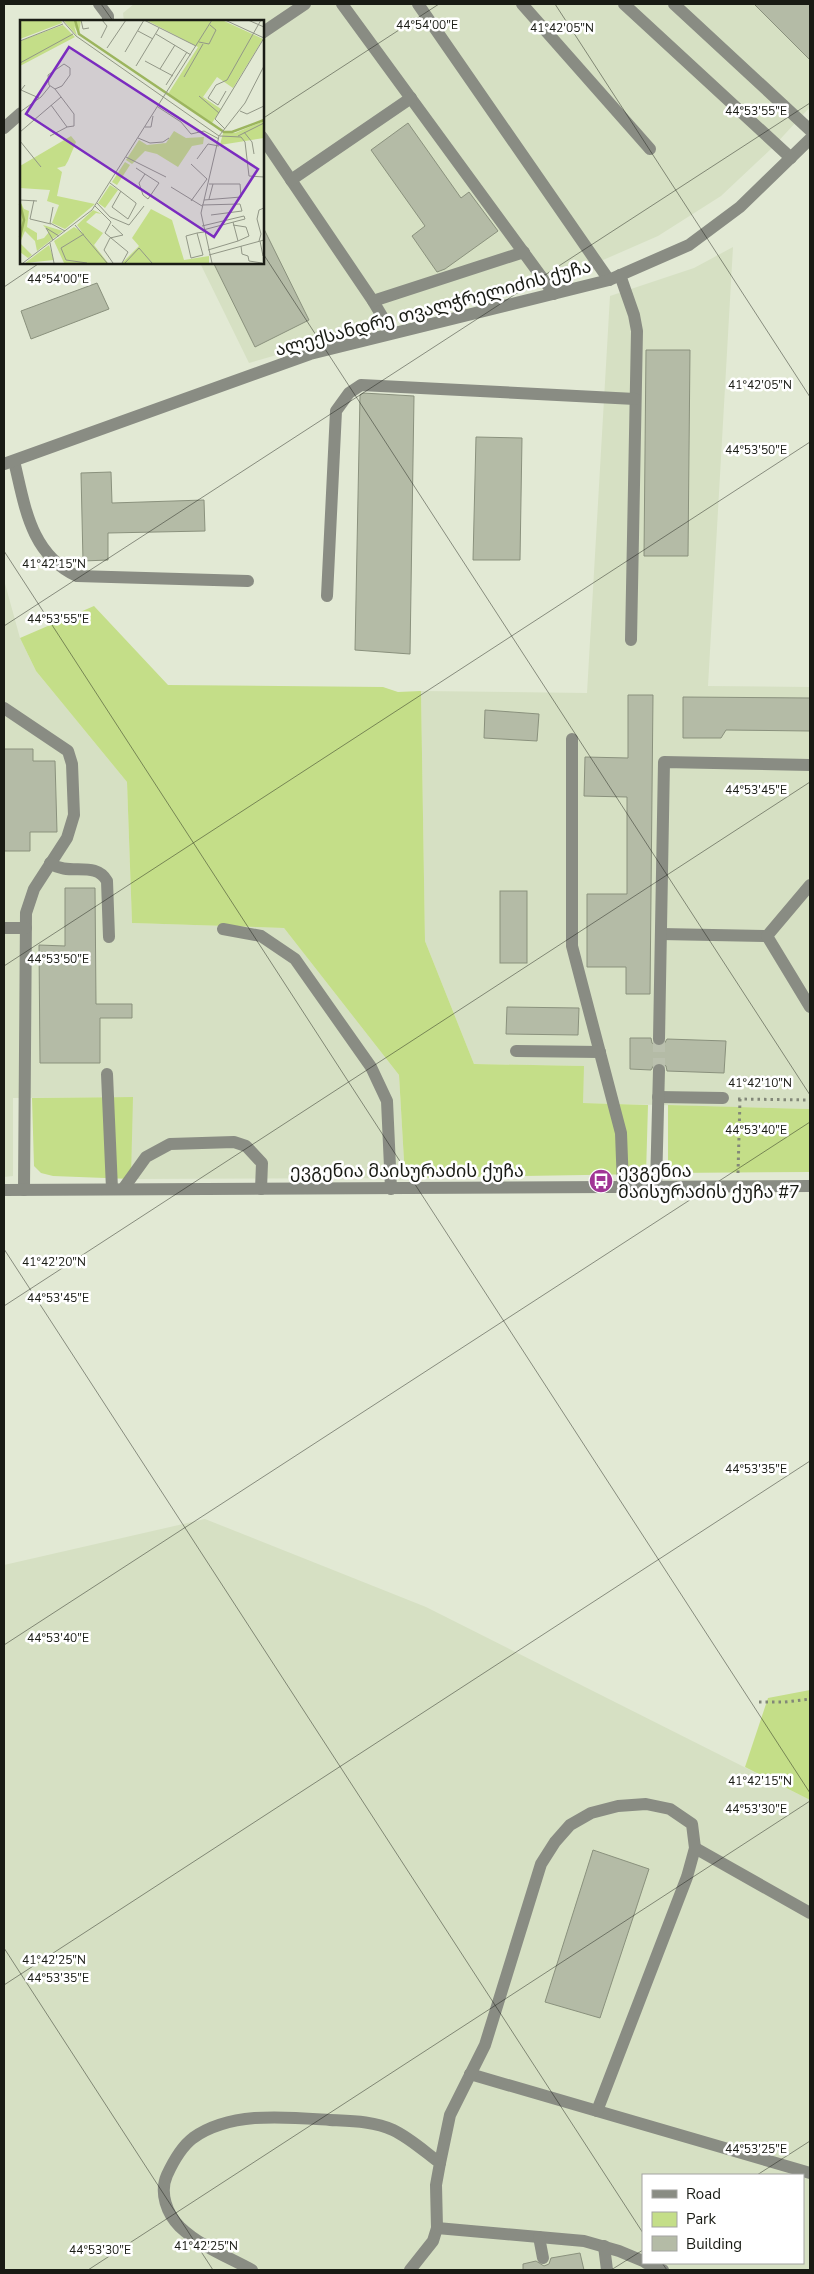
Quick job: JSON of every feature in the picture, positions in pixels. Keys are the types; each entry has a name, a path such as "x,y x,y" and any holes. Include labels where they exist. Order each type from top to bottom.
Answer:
{"street":[{"path":"99,4 108,16 108,20"},
{"path":"264,32 304,4"},
{"path":"342,4 554,294"},
{"path":"418,4 615,278 634,315 637,331 631,640"},
{"path":"624,4 791,158"},
{"path":"674,4 810,130"},
{"path":"525,5 650,149"},
{"path":"291,180 411,98"},
{"path":"4,128 20,114"},
{"name":"ალექსანდრე თვალჭრელიძის ქუჩა","path":"9,462 310,354 615,278 689,245 740,207 810,139"},
{"path":"264,140 373,301 392,333"},
{"path":"373,301 524,252"},
{"path":"327,596 336,411 349,393 361,385 636,398"},
{"path":"9,462 27,517 43,549 60,569 77,576 248,581"},
{"path":"4,708 68,751 72,764 74,815 67,838 34,889 26,913 24,1190"},
{"path":"572,739 572,946 620,1133 623,1186"},
{"path":"659,1039 664,762 810,765"},
{"path":"50,863 61,870 96,870 103,874 107,881 109,938"},
{"path":"767,936 810,885"},
{"path":"4,928 26,928"},
{"path":"223,929 261,936 295,959 371,1067 387,1101 391,1189"},
{"path":"661,934 767,936"},
{"path":"767,936 810,1007"},
{"path":"516,1051 600,1052"},
{"path":"656,1186 658,1070"},
{"path":"107,1074 118,1189"},
{"path":"658,1097 723,1098"},
{"path":"118,1189 146,1157 170,1144 234,1142 246,1146 262,1163 261,1189"},
{"name":"ევგენია მაისურაძის ქუჩა","path":"4,1190 810,1186"},
{"path":"410,2270 433,2241 437,2228 436,2185 450,2115 486,2045 541,1864 570,1824 591,1813 618,1806 646,1804 670,1809 692,1824 695,1848 687,1877 597,2111"},
{"path":"695,1848 810,1913"},
{"path":"470,2074 810,2173"},
{"path":"252,2270 206,2246 180,2226 165,2206 164,2181 175,2158 192,2139 210,2129 234,2122 259,2118 369,2122 393,2130 440,2163"},
{"path":"437,2228 584,2241 604,2246 642,2261"},
{"path":"539,2237 544,2258"},
{"path":"604,2246 607,2270"},
{"path":"649,2264 663,2270"}],"path":[{"path":"723,1098 810,1100"},
{"path":"737,1186 740,1098"},
{"path":"759,1702 785,1702 810,1698"}],"shaded area":[{"path":"134,4 810,4 810,107 772,148 721,196 658,236 594,264 249,363 200,264 264,264 264,20 124,20 123,13"},
{"path":"733,247 708,686 810,687 810,1109 583,1103 583,1066 474,1064 425,941 421,691 587,693 610,296 694,268"},
{"path":"4,580 20,638 36,671 127,782 132,923 284,928 399,1075 405,1178 131,1179 132,1097 13,1098 13,1176 4,1177"},
{"path":"205,1519 426,1607 810,1800 810,2270 4,2270 4,1565"}],"green space":[{"path":"94,606 168,685 383,687 398,692 421,691 425,941 474,1064 584,1066 583,1103 648,1105 646,1174 405,1178 399,1075 284,928 132,923 127,782 36,671 20,638"},
{"path":"133,1097 131,1179 53,1176 41,1173 34,1166 32,1098"},
{"path":"668,1105 810,1109 810,1172 668,1173"},
{"path":"810,1690 810,1800 745,1767 768,1698"}],"building":[{"path":"754,4 810,4 810,60"},
{"path":"408,123 461,198 469,192 498,231 445,269 437,272 412,236 425,226 371,150"},
{"path":"264,229 309,320 255,347 214,264 264,264"},
{"path":"97,283 109,309 31,339 21,311"},
{"path":"646,350 690,350 688,556 644,556"},
{"path":"363,393 414,396 410,654 355,650 360,395"},
{"path":"476,437 522,438 520,560 473,560"},
{"path":"111,472 112,503 204,500 205,531 108,533 108,560 83,561 81,473"},
{"path":"628,695 653,695 650,994 626,994 626,967 587,967 587,894 627,894 627,797 584,796 585,757 628,758"},
{"path":"683,697 810,698 810,731 726,730 721,738 683,738"},
{"path":"485,710 539,714 537,741 484,738"},
{"path":"4,749 33,749 33,761 55,761 57,832 30,832 30,851 4,851"},
{"path":"65,888 95,888 96,1004 132,1004 132,1018 100,1018 100,1063 40,1063 39,945 65,946"},
{"path":"500,891 527,891 527,963 500,963"},
{"path":"507,1007 579,1008 578,1035 506,1034"},
{"path":"630,1038 651,1038 652,1043 658,1047 663,1046 667,1039 726,1041 724,1073 667,1071 666,1066 660,1062 655,1063 651,1070 630,1069"},
{"path":"593,1850 649,1869 600,2018 545,2002"},
{"path":"580,2253 584,2270 523,2270 523,2264 536,2261 544,2266 549,2264 551,2258"}],"tunnel":[{"path":"659,1039 659,1070"}],"place":[{"name":"ევგენია მაისურაძის ქუჩა #7","path":"601,1181"}]}
